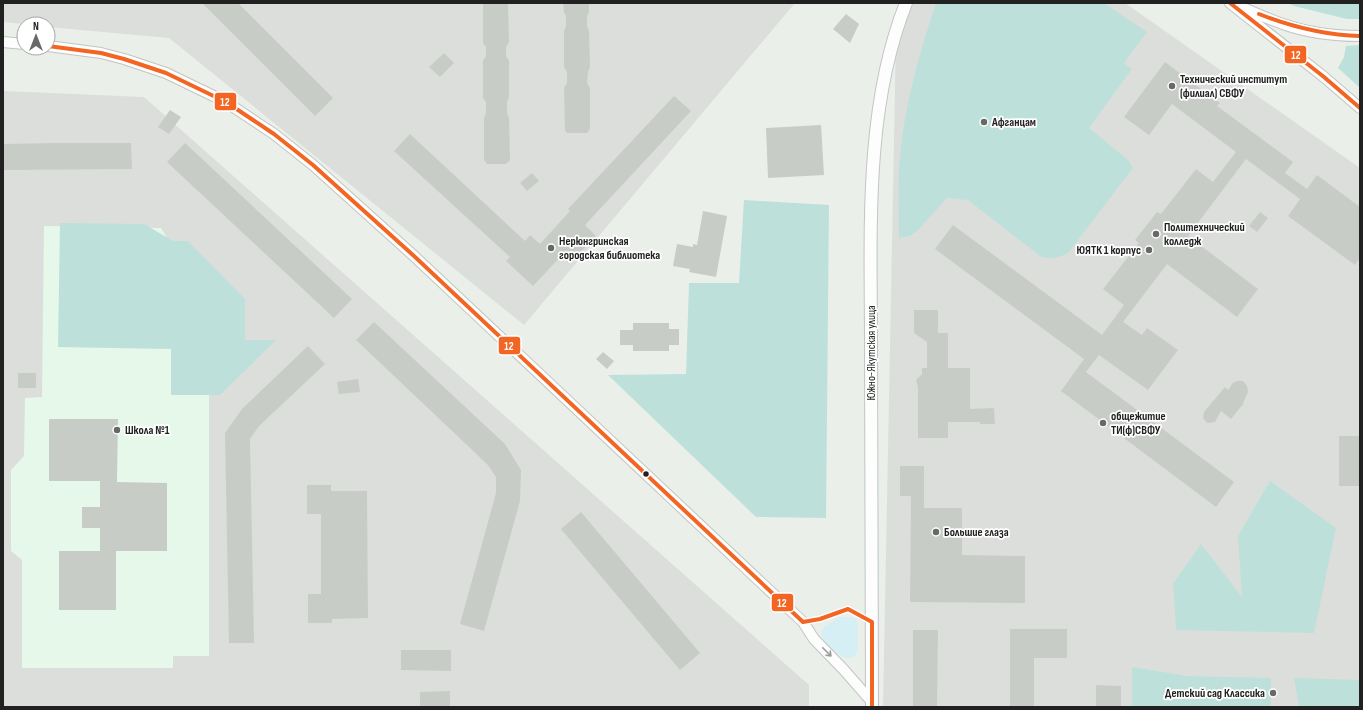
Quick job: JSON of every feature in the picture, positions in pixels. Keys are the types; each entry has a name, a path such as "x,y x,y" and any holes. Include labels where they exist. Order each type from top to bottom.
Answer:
{"street":[{"name":"Южно-Якутская улица","path":"872,704 871,249 874,155 881,93 898,23 906,3"},
{"path":"1230,3 1324,77 1360,108"},
{"path":"1233,3 1282,24 1308,31 1340,36 1360,36"},
{"path":"3,42 16,43"},
{"path":"56,47 101,53 166,73 226,102 274,134 313,165 414,256 803,622 814,639 844,670 872,704"}],"shaded area":[{"path":"3,3 795,3 524,325 169,38 56,28 56,16 16,16 16,23 3,22"},
{"path":"914,3 1125,3 1360,168 1360,707 883,707 896,38"},
{"path":"936,3 1104,3 1147,32 1124,63 1132,69 1089,128 1128,160 1133,168 1068,253 1054,258 1040,256 968,200 947,198 917,231 910,236 899,238 899,171 907,107 917,65"},
{"path":"1288,3 1360,3 1360,19 1347,19 1294,6"},
{"path":"1360,45 1360,88 1338,68 1344,57 1346,46"},
{"path":"3,91 144,97 809,685 809,707 3,707"},
{"path":"744,200 829,205 826,518 756,517 608,375 686,374 689,283 739,283"},
{"path":"60,223 144,224 173,241 188,241 245,299 245,340 276,340 220,395 171,395 171,349 58,347"},
{"name":"Школа №1","path":"44,226 161,228 220,325 209,396 209,656 173,656 173,668 22,668 22,560 11,551 11,470 24,456 25,398 42,397"},
{"path":"1270,481 1336,528 1314,633 1176,630 1173,584 1201,544 1242,597 1238,536"},
{"path":"987,524 1117,524 1117,553 1171,553 1178,658 1084,653 1083,607 1036,607 1025,603 1025,556 987,556"},
{"path":"841,617 856,619 858,624 858,651 854,657 847,658 839,655 831,648 822,636 821,632 825,626"},
{"path":"1132,667 1187,676 1271,678 1271,707 1132,707"},
{"path":"1294,678 1360,680 1360,707 1299,707"}],"building":[{"path":"202,3 238,3 333,98 315,116"},
{"path":"483,3 508,3 509,42 506,47 506,56 509,61 509,97 507,102 507,113 509,118 510,160 506,164 487,164 484,160 484,118 486,113 486,102 483,98 483,61 486,56 486,47 483,43"},
{"path":"563,3 589,3 587,26 589,31 590,67 587,83 590,88 590,129 587,133 567,133 565,130 564,88 567,83 567,72 564,67 564,31 566,26 566,16"},
{"path":"846,14 859,24 850,43 833,29"},
{"path":"444,53 454,63 440,77 429,67"},
{"path":"1165,62 1220,103 1217,106 1293,162 1285,173 1307,189 1317,175 1360,207 1360,258 1355,265 1288,216 1300,199 1246,159 1188,236 1258,289 1237,317 1167,264 1123,322 1142,335 1147,328 1178,350 1148,390 1099,355 1086,372 1234,482 1216,507 1061,391 1084,359 935,249 953,225 1102,335 1124,305 1103,289 1139,243 1135,240 1157,212 1161,214 1196,169 1213,182 1236,152 1172,104 1149,135 1124,117"},
{"path":"674,96 691,111 585,225 596,236 572,261 564,253 533,286 506,261 510,257 394,151 410,134 525,241 530,235 540,244 570,211 568,209"},
{"path":"170,110 181,117 169,134 158,127"},
{"path":"821,125 824,175 768,178 766,128"},
{"path":"131,143 132,169 3,170 3,144"},
{"path":"185,143 352,299 334,318 167,162"},
{"path":"532,173 539,181 527,191 520,183"},
{"path":"703,211 727,216 716,277 689,272 690,269 673,266 677,244 693,247 693,244 697,245"},
{"path":"1260,212 1268,218 1257,232 1249,226"},
{"path":"914,310 938,310 938,333 948,333 948,368 970,368 970,409 994,408 995,424 980,424 980,422 948,422 948,438 918,438 918,387 916,380 922,374 922,368 927,368 927,342 914,333"},
{"path":"374,322 505,444 521,470 520,501 484,631 460,624 496,493 496,477 487,464 356,340"},
{"path":"633,323 669,323 669,329 679,329 679,345 669,345 669,351 633,351 633,345 620,345 620,330 633,330"},
{"path":"308,346 325,364 259,426 250,439 254,643 229,643 225,433 242,409"},
{"path":"603,352 614,361 607,369 596,359"},
{"path":"18,373 36,373 36,388 18,388"},
{"path":"358,379 360,392 339,394 337,382"},
{"path":"1243,381 1247,386 1248,392 1244,403 1231,419 1221,411 1215,422 1207,423 1203,418 1204,412 1225,387 1228,390 1233,383"},
{"path":"49,419 118,419 117,482 167,483 167,551 116,551 116,610 59,610 59,551 100,551 100,528 82,528 82,507 100,507 100,481 49,481"},
{"path":"1339,436 1360,436 1360,486 1339,486"},
{"name":"Большие глаза","path":"900,466 924,466 924,508 962,508 962,555 1025,556 1025,603 910,602 911,496 900,496"},
{"path":"307,485 331,485 331,491 367,491 368,618 332,619 332,623 308,623 308,594 321,594 321,514 307,514"},
{"path":"581,512 700,653 680,670 561,529"},
{"path":"1010,629 1067,629 1067,658 1034,658 1034,707 1010,707"},
{"path":"913,630 938,630 937,707 913,707"},
{"path":"401,650 451,650 451,671 401,670"},
{"path":"1096,685 1121,686 1121,707 1096,707"},
{"path":"450,691 450,707 420,707 420,692"}],"transit line":[{"name":"12","path":"1230,3 1324,77 1360,108"},
{"name":"12","path":"1259,14 1308,30 1360,36"},
{"name":"12","path":"56,47 101,53 166,73 226,102 274,134 313,165 414,256 803,622 820,619 848,609 872,622 872,707"}],"place":[{"name":"Технический институт (филиал) СВФУ","path":"1172,86"},
{"name":"Афганцам","path":"984,122"},
{"name":"Политехнический колледж","path":"1156,234"},
{"name":"Нерюнгринская городская библиотека","path":"551,248"},
{"name":"ЮЯТК 1 корпус","path":"1149,250"},
{"name":"общежитие ТИ(ф)СВФУ","path":"1103,423"},
{"name":"Школа №1","path":"117,430"},
{"name":"Большие глаза","path":"936,532"},
{"name":"Детский сад Классика","path":"1273,693"}]}
